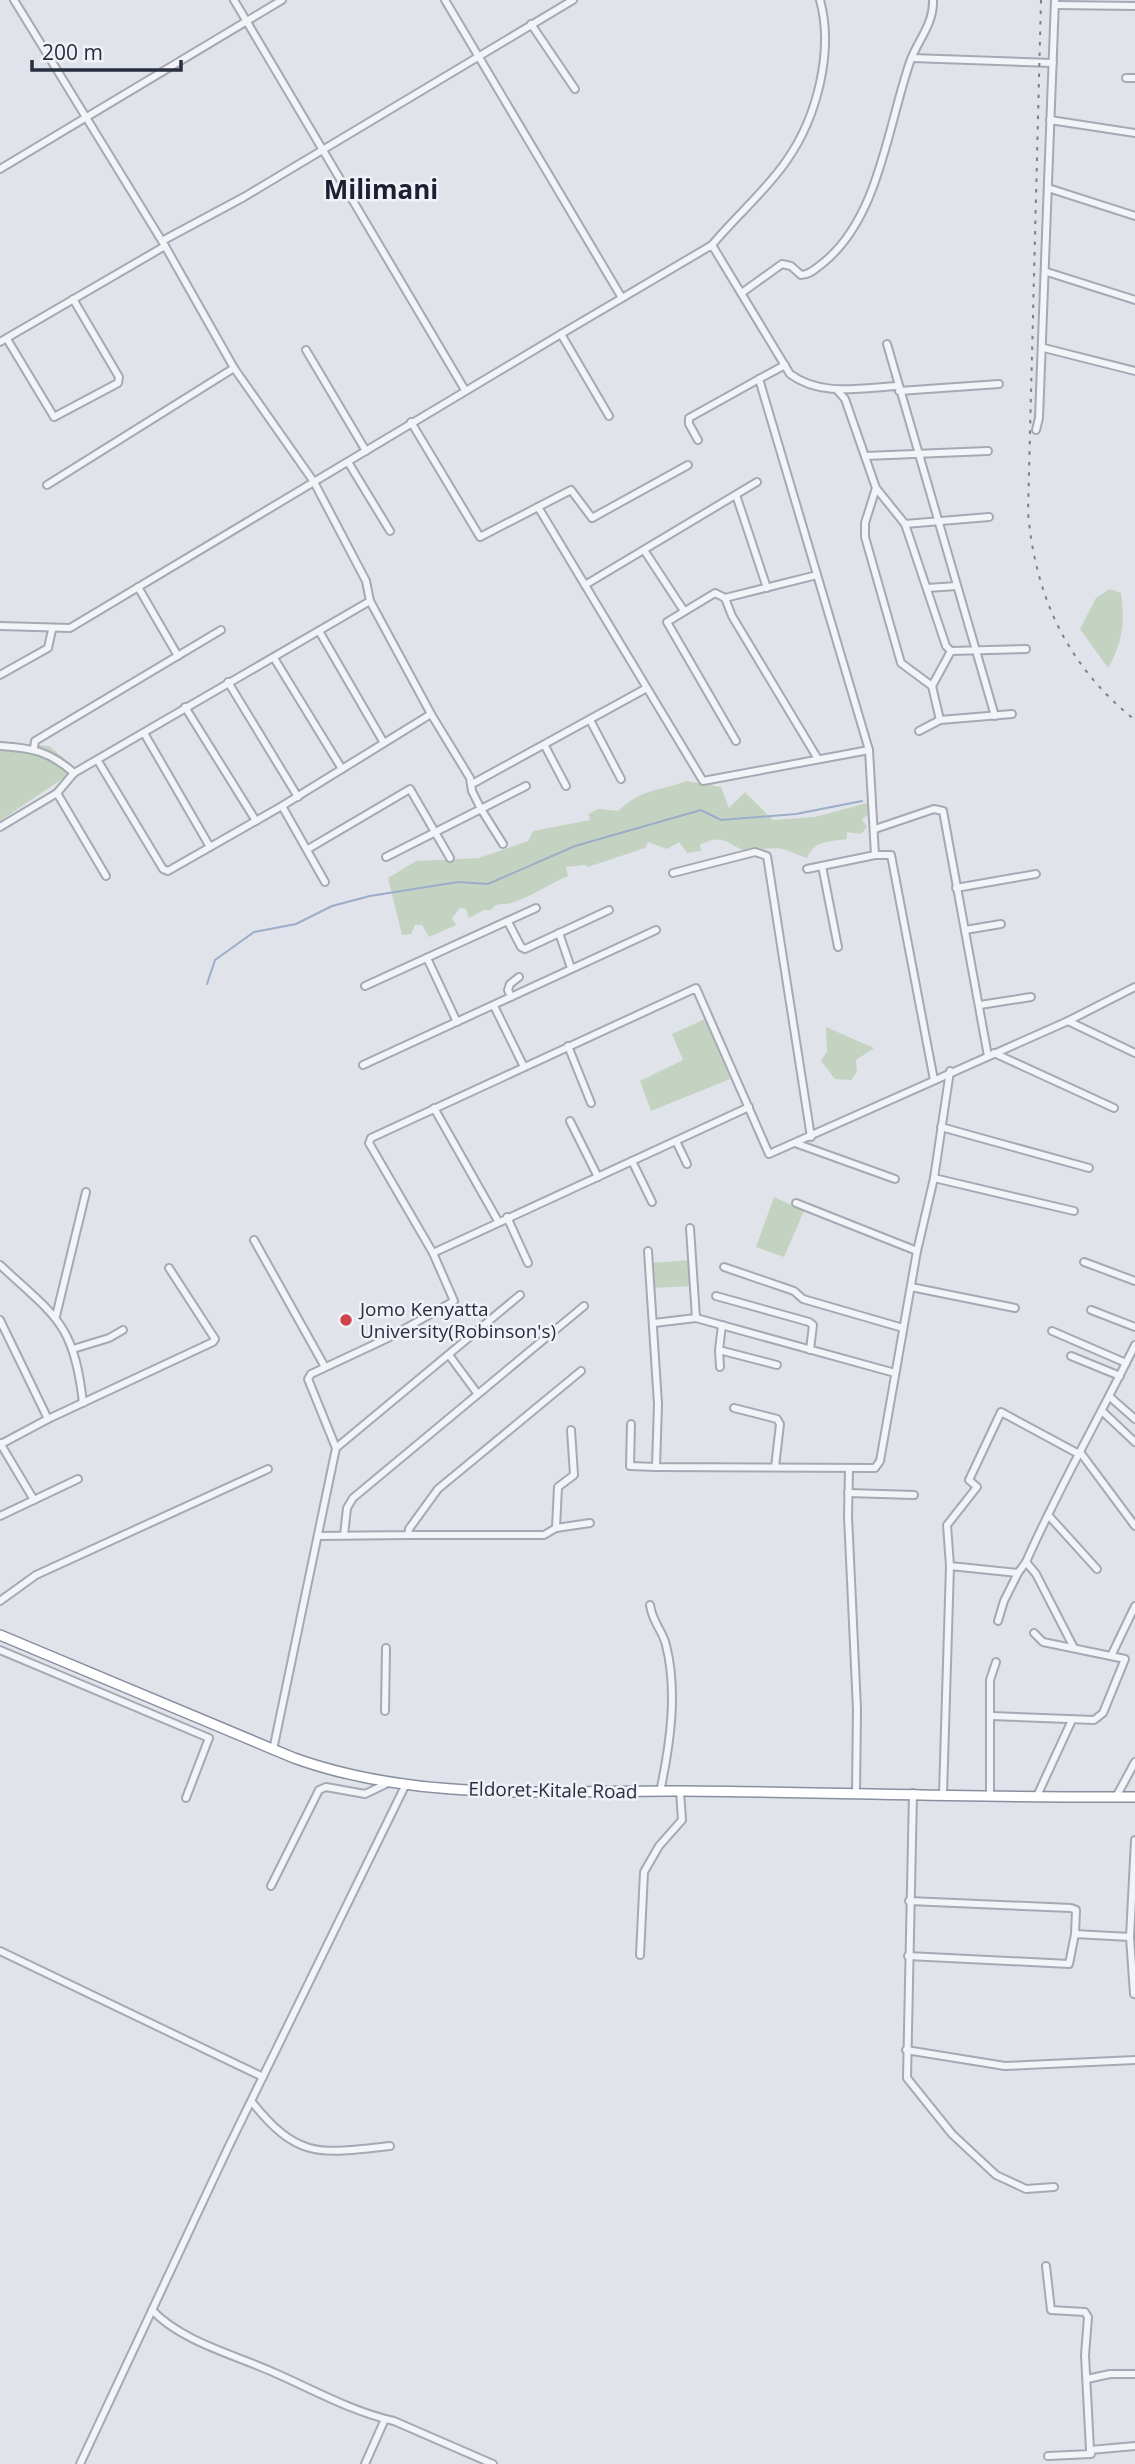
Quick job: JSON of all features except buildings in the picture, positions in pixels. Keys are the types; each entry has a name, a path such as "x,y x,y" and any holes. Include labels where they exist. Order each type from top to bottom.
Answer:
{"highway":[{"name":"Eldoret-Kitale Road","path":"0,1635 272,1749 335,1772 405,1786 514,1793 680,1791 1135,1797"}],"street":[{"path":"14,0 164,244 234,368 314,482 366,581 370,601 472,784 481,809 503,844"},
{"path":"234,0 465,390"},
{"path":"0,169 282,0"},
{"path":"444,0 479,54 622,299"},
{"path":"73,299 119,377 118,383 54,417 3,341 479,54 573,0"},
{"path":"0,626 52,630 70,628 411,422 712,245 770,182 801,137 822,70 825,37 820,0"},
{"path":"743,292 782,264 791,266 798,274 808,275 838,247 870,194 912,58 929,24 933,0"},
{"path":"1036,430 1044,348 1055,2 1135,6"},
{"path":"531,24 575,89"},
{"path":"912,58 1053,63"},
{"path":"1126,78 1135,78"},
{"path":"1050,120 1135,133"},
{"path":"1048,188 1135,216"},
{"path":"712,245 785,365 801,382 837,390 999,384"},
{"path":"1047,272 1135,300"},
{"path":"561,334 609,416"},
{"path":"887,344 995,716"},
{"path":"1044,348 1135,371"},
{"path":"306,351 366,451"},
{"path":"698,440 689,425 689,418 785,365"},
{"path":"47,485 234,368"},
{"path":"759,379 869,750 875,855"},
{"path":"837,390 845,398 876,488 905,524 944,644 951,651 1026,649"},
{"path":"411,422 480,537 571,491 593,518 688,465"},
{"path":"865,456 988,451"},
{"path":"348,462 390,531"},
{"path":"585,585 757,482"},
{"path":"876,488 865,523 865,537 889,626 901,663 932,685 940,720"},
{"path":"736,495 767,588"},
{"path":"538,507 645,689 704,781 869,750"},
{"path":"905,524 989,517"},
{"path":"644,550 684,611"},
{"path":"736,741 667,626 668,620 715,593 725,598 817,575"},
{"path":"927,588 957,586"},
{"path":"138,587 178,656"},
{"path":"725,598 732,616 818,759"},
{"path":"0,827 57,793 74,773 370,601"},
{"path":"0,675 48,648 52,630"},
{"path":"34,748 35,741 221,630"},
{"path":"319,631 384,743"},
{"path":"932,685 951,651"},
{"path":"274,657 342,769"},
{"path":"228,682 298,796"},
{"path":"472,784 645,689"},
{"path":"185,707 256,821"},
{"path":"97,761 163,869 168,871 282,806 431,714"},
{"path":"919,731 940,720 1012,714"},
{"path":"590,720 621,779"},
{"path":"144,733 210,847"},
{"path":"0,746 34,748 59,760 74,773"},
{"path":"545,746 566,786"},
{"path":"386,857 526,786"},
{"path":"308,849 410,789 450,858"},
{"path":"57,793 106,876"},
{"path":"282,806 325,881"},
{"path":"875,829 940,809 944,814 956,888 991,1054"},
{"path":"674,873 755,852 767,856 811,1137"},
{"path":"807,869 888,853 892,858 934,1080"},
{"path":"822,866 838,947"},
{"path":"956,888 1036,874"},
{"path":"365,986 536,908"},
{"path":"508,922 523,949 609,911"},
{"path":"965,930 1001,924"},
{"path":"363,1065 656,930"},
{"path":"559,933 572,968"},
{"path":"427,958 457,1022"},
{"path":"511,997 508,990 510,984 519,977"},
{"path":"272,1749 336,1448 308,1379 311,1374 454,1301 433,1253 369,1143 371,1138 696,988 769,1154 950,1071 1068,1021 1135,987"},
{"path":"980,1005 1031,997"},
{"path":"494,1006 524,1066"},
{"path":"1068,1021 1135,1053"},
{"path":"568,1046 591,1103"},
{"path":"991,1054 1114,1108"},
{"path":"631,1424 630,1465 873,1469 880,1461 917,1251 934,1178 950,1071"},
{"path":"433,1253 749,1107"},
{"path":"434,1108 498,1221"},
{"path":"570,1121 598,1177"},
{"path":"940,1127 1088,1168"},
{"path":"676,1141 687,1164"},
{"path":"795,1143 895,1179"},
{"path":"632,1161 652,1202"},
{"path":"934,1178 1074,1211"},
{"path":"56,1315 86,1192"},
{"path":"796,1203 917,1251"},
{"path":"507,1217 528,1263"},
{"path":"690,1228 696,1318"},
{"path":"254,1240 325,1367"},
{"path":"648,1251 658,1404 656,1467"},
{"path":"1084,1262 1135,1281"},
{"path":"0,1265 56,1315 73,1349 83,1403"},
{"path":"724,1267 794,1291 803,1299 903,1328"},
{"path":"34,1500 0,1444 215,1339 169,1268"},
{"path":"911,1287 1015,1308"},
{"path":"336,1448 520,1295"},
{"path":"716,1296 808,1322 813,1325 810,1350"},
{"path":"344,1535 347,1508 353,1498 584,1306"},
{"path":"1091,1310 1135,1327"},
{"path":"654,1323 696,1318 895,1373"},
{"path":"0,1320 48,1419"},
{"path":"720,1367 722,1325"},
{"path":"73,1349 109,1338 123,1330"},
{"path":"1052,1331 1126,1363"},
{"path":"998,1622 1004,1601 1026,1562 1079,1452 1126,1363 1132,1357 1135,1345"},
{"path":"719,1350 777,1365"},
{"path":"449,1355 477,1394"},
{"path":"1071,1356 1120,1376"},
{"path":"408,1535 413,1521 438,1489 581,1371"},
{"path":"1110,1397 1135,1419"},
{"path":"734,1408 778,1419 780,1424 775,1467"},
{"path":"943,1794 950,1566 947,1525 977,1488 969,1480 1001,1412 1079,1452 1135,1526"},
{"path":"1102,1412 1135,1442"},
{"path":"556,1528 558,1487 574,1475 571,1430"},
{"path":"0,1601 36,1575 268,1469"},
{"path":"849,1470 857,1709 856,1793"},
{"path":"0,1516 78,1479"},
{"path":"848,1493 914,1495"},
{"path":"1049,1516 1097,1569"},
{"path":"318,1536 544,1535 556,1528 590,1523"},
{"path":"1026,1562 1036,1574 1074,1648"},
{"path":"950,1566 1018,1573"},
{"path":"650,1605 652,1621 666,1643 671,1688 667,1759 660,1792"},
{"path":"1112,1654 1135,1606"},
{"path":"991,1716 1094,1720 1103,1713 1125,1659 1112,1654 1038,1640 1034,1633"},
{"path":"385,1711 386,1648"},
{"path":"0,1650 209,1738 186,1798"},
{"path":"990,1795 990,1680 996,1662"},
{"path":"1037,1796 1072,1720"},
{"path":"1116,1797 1135,1762"},
{"path":"271,1886 319,1790 326,1787 365,1794 388,1783"},
{"path":"80,2464 251,2102 405,1786"},
{"path":"640,1955 644,1872 659,1846 682,1820 680,1791"},
{"path":"913,1793 907,2078 970,2154 1014,2186 1026,2189 1054,2187"},
{"path":"1134,1994 1130,1937 1135,1840"},
{"path":"908,1956 1069,1964 1076,1910 909,1901"},
{"path":"1075,1934 1130,1937"},
{"path":"0,1951 263,2077"},
{"path":"906,2050 1005,2066 1135,2060"},
{"path":"251,2102 274,2125 306,2149 338,2152 390,2146"},
{"path":"1046,2266 1051,2310 1085,2312 1088,2316 1085,2355 1091,2454 1048,2456"},
{"path":"152,2310 171,2327 494,2464"},
{"path":"1087,2379 1135,2374"},
{"path":"365,2464 385,2420"},
{"path":"1090,2449 1135,2446"}],"green space":[{"path":"1110,589 1121,593 1123,623 1117,649 1108,668 1080,629 1096,598"},
{"path":"0,742 49,746 71,764 65,777 0,821"},
{"path":"686,781 721,787 729,808 745,792 773,820 815,817 867,803 872,813 862,819 867,827 861,834 847,832 847,839 818,845 807,858 782,849 743,850 723,840 709,841 700,845 701,851 687,853 679,842 667,849 648,842 645,848 588,867 566,867 568,876 526,897 484,910 469,918 466,909 460,908 452,918 456,925 429,937 422,925 415,925 411,934 402,935 388,878 416,861 479,858 528,841 533,831 590,820 588,814 598,809 618,811 643,794"},
{"path":"705,1019 730,1079 651,1111 640,1081 683,1060 672,1034"},
{"path":"826,1027 874,1048 856,1060 857,1072 851,1080 835,1079 821,1061 827,1051"},
{"path":"774,1197 804,1211 784,1257 756,1247"},
{"path":"690,1260 691,1286 652,1288 651,1263"}],"waterway":[{"path":"207,984 215,960 254,932 296,924 332,906 370,896 458,882 488,884 575,846 701,810 721,820 796,814 862,801"}],"railway":[{"path":"1041,0 1028,512 1032,543 1038,573 1059,628 1091,677 1135,720"}],"place":[{"name":"Jomo Kenyatta University(Robinson's)","path":"346,1320"}],"district":[{"name":"Milimani","path":"381,190"}]}
